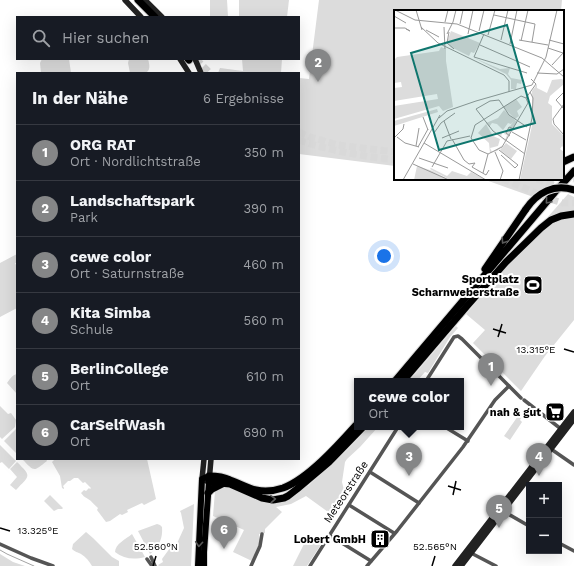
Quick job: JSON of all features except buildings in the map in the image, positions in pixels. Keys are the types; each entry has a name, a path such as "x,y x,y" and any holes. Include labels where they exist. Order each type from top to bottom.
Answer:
{"highway":[{"path":"132,0 147,16"},
{"path":"138,0 154,16"},
{"path":"564,162 574,157"},
{"path":"398,378 555,192 574,172"},
{"path":"482,279 485,269 534,199 550,189 565,188 573,192"},
{"path":"406,378 506,262 551,220 561,216 574,214"},
{"path":"207,479 230,479 255,490 267,491 284,488 294,483 308,472 340,443 354,427"},
{"path":"207,479 230,484 262,498 273,500 284,498 329,462 360,430"},
{"path":"208,493 212,489 224,483"}],"main road":[{"path":"125,0 140,16"},
{"path":"145,0 161,16"},
{"path":"181,60 188,72"},
{"path":"192,60 200,72"},
{"path":"501,510 551,449 574,412"},
{"path":"455,566 469,551 563,430 574,419"},
{"path":"204,460 208,493 204,566"},
{"path":"198,566 207,479 211,460"},
{"path":"461,566 469,551"}],"street":[{"path":"428,378 454,337 459,336 523,399 563,430"},
{"path":"367,566 468,441 495,400 509,386"},
{"name":"Meteorstraße","path":"313,565 330,535 396,430"},
{"path":"450,430 468,441"},
{"path":"551,449 574,465"},
{"path":"370,472 419,503"},
{"path":"349,505 394,534"},
{"path":"501,510 526,524"},
{"path":"252,566 260,546 262,534"},
{"path":"330,535 371,560"},
{"path":"0,544 31,558 54,566"},
{"path":"562,545 574,551"},
{"path":"469,551 496,566"},
{"path":"152,566 149,558 155,566"}],"shaded area":[{"path":"210,0 227,0 228,16 210,16"},
{"path":"239,0 289,0 287,16 239,16"},
{"path":"319,0 562,0 561,10 394,10 394,166 300,154 300,78 309,79"},
{"path":"42,60 69,60 71,72 41,72 40,63"},
{"path":"129,60 148,60 149,69 147,72 130,72"},
{"path":"242,60 282,60 281,72 218,72 220,68 243,71"},
{"path":"486,180 555,180 539,199"},
{"path":"568,194 574,197 574,212 540,226"},
{"name":"Sportplatz Scharnweberstraße","path":"574,217 574,320 545,356 521,391 473,343 485,330 466,314 509,264 543,230 556,220"},
{"path":"16,255 16,309 0,317 0,263"},
{"path":"456,326 458,328 450,337 428,373 425,372 420,378 412,378"},
{"path":"15,375 16,393 7,383 12,376"},
{"path":"0,406 8,414 11,413 16,420 15,427 2,439 0,437"},
{"path":"518,416 521,418 520,420 522,422 510,440 504,436"},
{"path":"16,429 16,453 4,441"},
{"path":"366,430 375,430 345,462 342,482 344,490 341,494 339,511 335,517 306,496 291,504 276,507 282,512 265,529 265,533 259,534 260,542 252,561 233,552 244,530 213,516 215,491 222,488 232,487 272,502 306,484 308,486"},
{"path":"0,445 16,461 9,469 2,462 0,463"},
{"path":"23,460 47,461 36,469 29,466"},
{"path":"54,460 147,460 156,499 144,505 142,503 127,510 128,512 122,515 120,514 106,522 97,510 98,508 81,493 84,490 86,491 91,488 85,482 83,483 78,478 74,478 63,486 64,489 62,488 60,476 52,462"},
{"path":"17,462 27,473 27,476 16,490 10,485 17,477 10,469"},
{"path":"50,495 63,508 62,509 54,511 44,501"},
{"path":"194,504 191,566 159,566 158,565 163,562 162,559 170,548 174,550 184,528 180,511"},
{"path":"157,524 162,527 162,535 158,545 150,554 138,531"},
{"path":"86,532 112,557 119,561 119,566 92,566 84,556 72,549 73,544"},
{"path":"132,534 145,557 129,558 115,552 115,549 119,544"},
{"path":"309,534 319,542 320,546 307,566 293,566"},
{"path":"0,554 13,562 25,566 0,566"}],"waterway":[{"path":"0,550 34,566"}],"tunnel":[{"path":"197,60 209,72"},
{"path":"300,132 338,145 394,152"},
{"path":"300,140 358,155 394,160"},
{"path":"564,177 574,179"},
{"path":"505,180 553,200 563,203 574,203"},
{"path":"540,180 563,189"}],"place":[{"name":"Landschaftspark","path":"318,82"},
{"name":"Sportplatz Scharnweberstraße","path":"533,285"},
{"name":"ORG RAT","path":"491,386"},
{"name":"nah & gut","path":"555,412"},
{"name":"cewe color","path":"409,476"},
{"name":"Kita Simba","path":"539,476"},
{"name":"BerlinCollege","path":"499,528"},
{"name":"Lobert GmbH","path":"380,539"},
{"name":"CarSelfWash","path":"224,549"}]}
